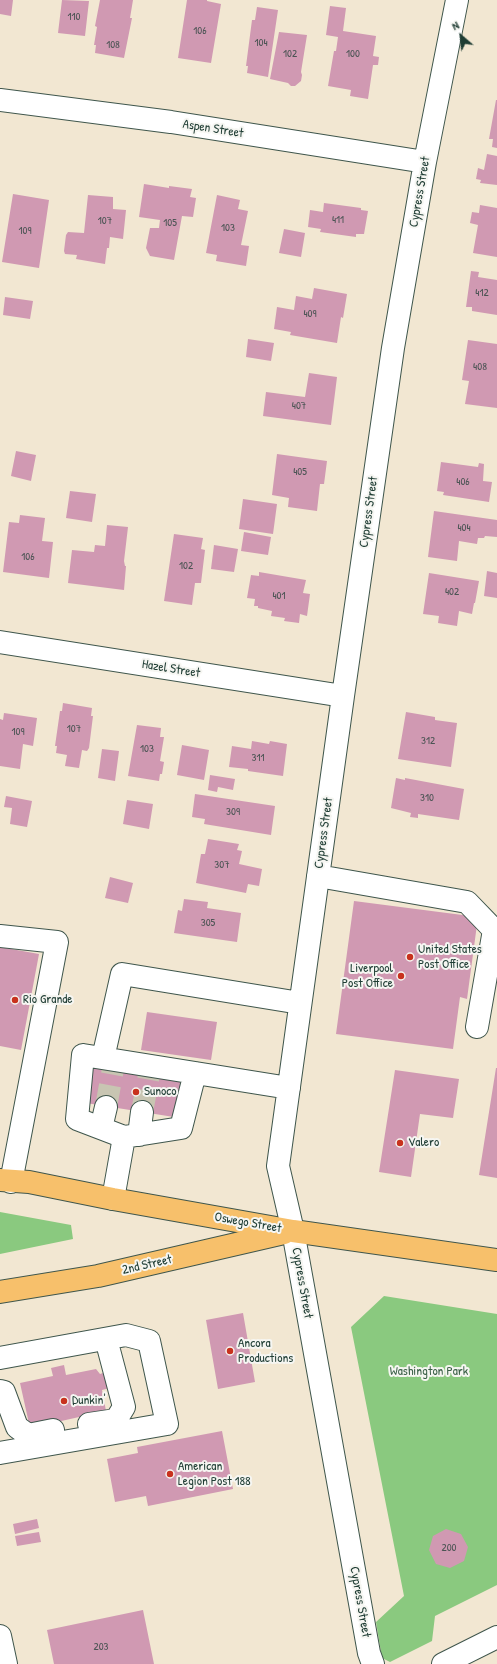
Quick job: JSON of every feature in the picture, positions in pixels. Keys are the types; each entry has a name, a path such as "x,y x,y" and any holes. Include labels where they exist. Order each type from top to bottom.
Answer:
{"main road":[{"name":"Oswego Street","path":"6,1181 29,1182 113,1199 293,1231 497,1260"},
{"name":"2nd Street","path":"0,1292 98,1276 293,1231"}],"street":[{"name":"Cypress Street","path":"374,1664 369,1653 293,1231 278,1166 393,348 425,162 457,0"},
{"name":"Aspen Street","path":"0,100 171,122 425,162"},
{"name":"Hazel Street","path":"0,642 343,696"},
{"path":"318,876 467,902 496,930 477,1027"},
{"path":"0,936 57,942 6,1181"},
{"path":"110,1063 122,974 300,1003"},
{"path":"195,1073 181,1128 131,1136 101,1128 77,1119 83,1055 110,1063 150,1071 195,1073 289,1088"},
{"path":"101,1128 106,1107"},
{"path":"113,1199 131,1136 142,1112"},
{"path":"0,1358 126,1335 149,1341 167,1424 0,1452"},
{"path":"0,1391 4,1392 16,1427 28,1435 116,1420 124,1407 106,1339"},
{"path":"0,1636 6,1664"},
{"path":"443,1664 497,1637"}],"green space":[{"path":"0,1212 71,1225 73,1239 0,1254"},
{"name":"Washington Park","path":"384,1296 497,1314 497,1585 435,1616 432,1641 390,1662 382,1658 376,1622 404,1596 351,1327"}],"building":[{"path":"0,0 13,0 11,16 0,14"},
{"path":"62,0 89,1 85,36 58,33"},
{"path":"100,0 133,0 130,18 132,18 124,58 95,53 96,45 94,45 97,27 95,26"},
{"path":"187,0 207,0 221,4 211,63 178,58"},
{"path":"330,6 346,8 343,31 376,36 373,56 379,57 378,65 373,65 368,99 350,96 351,90 328,86 338,37 326,35"},
{"path":"257,7 278,10 268,77 247,73 248,66 246,66 252,20 255,20"},
{"path":"279,32 307,35 301,81 295,86 270,79"},
{"path":"496,100 497,148 492,147 493,139 489,139"},
{"path":"487,154 497,156 497,185 480,183 481,180 476,179 478,168 484,170"},
{"path":"144,184 169,188 169,186 192,189 190,197 196,198 193,217 182,216 174,260 150,256 146,248 150,228 159,228 160,220 139,217"},
{"path":"13,194 49,200 39,268 2,262"},
{"path":"88,195 113,197 113,209 126,210 123,239 110,237 105,264 76,259 77,255 65,254 64,251 66,235 68,232 84,233"},
{"path":"217,195 240,200 238,209 248,211 241,245 249,246 246,266 216,261 217,255 206,253"},
{"path":"324,203 361,208 361,210 368,211 364,234 356,234 356,237 320,232 321,229 308,227 310,210 323,212"},
{"path":"480,205 497,208 497,257 473,253 478,225 470,223 472,212 479,213"},
{"path":"284,229 305,233 301,257 279,253"},
{"path":"471,271 479,272 478,277 497,280 497,315 472,311 472,307 466,307"},
{"path":"314,288 347,294 343,318 341,317 337,343 290,335 291,332 274,329 277,307 294,310 296,296 312,299"},
{"path":"5,297 33,301 30,319 3,315"},
{"path":"248,339 274,343 271,361 246,357"},
{"path":"468,340 497,344 497,408 465,404 469,381 462,380"},
{"path":"309,373 337,377 331,425 263,416 266,392 305,397"},
{"path":"16,451 36,455 31,481 11,476"},
{"path":"277,454 327,461 324,484 320,484 317,511 288,507 289,498 272,495"},
{"path":"441,462 478,467 479,463 484,464 483,481 492,482 489,502 443,495 444,492 437,491"},
{"path":"70,491 96,494 92,522 66,518"},
{"path":"243,499 277,504 273,534 239,529"},
{"path":"434,511 497,520 497,537 485,536 484,538 478,538 477,544 459,541 457,561 428,557"},
{"path":"20,515 45,518 42,541 53,542 49,578 3,572 9,522 19,523"},
{"path":"107,525 128,527 124,561 126,566 124,590 68,583 72,550 94,552 95,545 105,546"},
{"path":"244,532 271,537 268,555 241,551"},
{"path":"174,534 203,538 201,549 205,550 201,583 195,583 192,605 164,601"},
{"path":"214,545 238,549 234,572 211,569"},
{"path":"487,571 497,573 497,598 484,596"},
{"path":"259,572 306,580 303,593 310,594 307,616 300,614 299,623 284,621 285,618 271,616 272,611 254,606 255,599 247,598 251,575 259,576"},
{"path":"429,573 479,581 472,614 459,611 457,626 438,623 439,616 423,614"},
{"path":"63,703 92,708 91,716 93,716 89,748 87,751 82,750 79,768 65,766 67,755 56,753 57,746 55,746 60,711 62,711"},
{"path":"406,712 435,717 435,720 457,723 451,767 398,759"},
{"path":"4,713 37,718 33,746 23,744 20,769 0,766 0,719 3,720"},
{"path":"137,725 161,728 160,737 164,737 160,761 164,762 159,781 128,776"},
{"path":"252,741 269,744 270,741 287,744 283,776 229,767 232,746 251,749"},
{"path":"182,745 209,750 204,780 177,775"},
{"path":"102,749 119,751 115,781 98,778"},
{"path":"210,775 235,779 233,790 218,787 217,792 208,790"},
{"path":"396,778 405,780 405,778 464,789 459,820 418,814 418,818 410,817 411,813 391,808"},
{"path":"195,794 275,806 271,835 204,824 205,819 192,817"},
{"path":"6,796 32,801 27,827 10,824 12,808 4,807"},
{"path":"127,800 153,804 149,829 123,824"},
{"path":"208,839 239,844 237,850 242,851 239,864 262,869 259,886 248,884 246,893 196,883 201,854 205,854"},
{"path":"110,877 133,883 128,903 105,898"},
{"path":"184,899 208,902 207,908 241,913 237,942 174,933 178,910 182,911"},
{"name":"United States Post Office","path":"354,901 478,917 467,999 460,997 453,1049 336,1034"},
{"name":"Rio Grande","path":"0,947 39,954 21,1050 0,1046"},
{"path":"147,1012 217,1022 211,1060 141,1050"},
{"name":"Sunoco","path":"92,1066 186,1080 180,1118 86,1103"},
{"path":"497,1068 497,1178 479,1175"},
{"path":"395,1070 459,1079 453,1118 420,1114 411,1177 379,1172"},
{"name":"Ancora Productions","path":"243,1313 255,1382 218,1389 206,1320"},
{"name":"Dunkin'","path":"64,1365 66,1375 96,1369 100,1374 106,1372 110,1388 102,1390 106,1411 30,1428 20,1383 53,1376 51,1368"},
{"name":"American Legion Post 188","path":"222,1431 233,1489 148,1506 146,1496 115,1502 107,1459 138,1453 137,1447"},
{"path":"37,1519 39,1528 15,1534 13,1524"},
{"path":"446,1529 461,1534 468,1547 464,1561 450,1568 436,1564 429,1550 433,1536"},
{"path":"39,1532 41,1542 17,1546 15,1536"},
{"path":"143,1610 154,1664 54,1664 47,1630"}],"tunnel":[{"path":"106,1107 113,1069"},
{"path":"142,1112 149,1075"}],"place":[{"name":"United States Post Office","path":"410,957"},
{"name":"Liverpool Post Office","path":"401,976"},
{"name":"Rio Grande","path":"15,1000"},
{"name":"Sunoco","path":"136,1092"},
{"name":"Valero","path":"400,1143"},
{"name":"Ancora Productions","path":"230,1351"},
{"name":"Dunkin'","path":"64,1401"},
{"name":"American Legion Post 188","path":"170,1474"}]}
